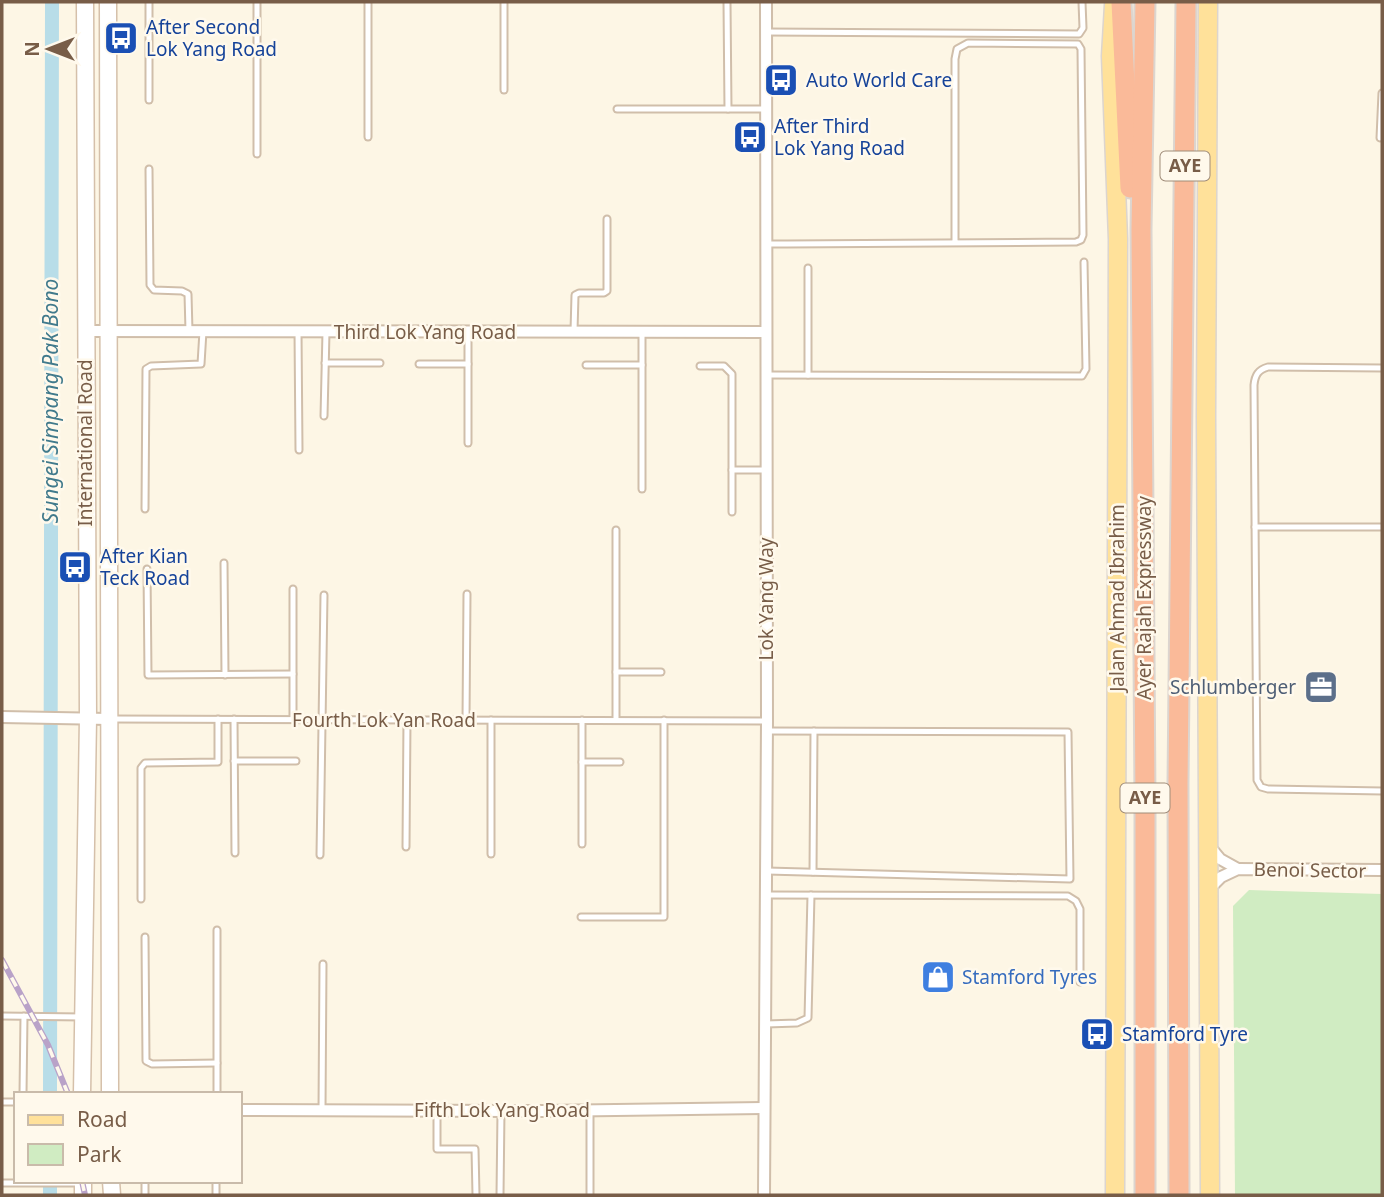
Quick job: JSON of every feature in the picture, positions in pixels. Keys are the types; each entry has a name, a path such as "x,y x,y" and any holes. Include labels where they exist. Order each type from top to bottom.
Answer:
{"highway":[{"path":"1121,2 1132,212 1141,229"},
{"name":"Ayer Rajah Expressway","path":"1145,2 1141,229 1145,1195"},
{"name":"Ayer Rajah Expressway","path":"1179,1195 1178,784 1186,2"}],"main road":[{"name":"International Road","path":"82,1092 76,1017 88,718 85,2"},
{"name":"International Road","path":"108,2 110,1092"},
{"name":"Jalan Ahmad Ibrahim","path":"1114,2 1111,56 1118,239 1115,1195"},
{"path":"1208,2 1206,417 1210,1195"}],"street":[{"name":"Lok Yang Way","path":"764,1195 767,871 766,2"},
{"name":"Third Lok Yang Road","path":"85,331 766,332"},
{"name":"Fourth Lok Yan Road","path":"2,717 109,719"},
{"name":"Benoi Sector","path":"1208,845 1220,859 1238,869"},
{"name":"Benoi Sector","path":"1208,891 1221,877 1238,869 1382,870"},
{"name":"Fifth Lok Yang Road","path":"242,1110 763,1108"}],"lane":[{"path":"149,2 149,100"},
{"path":"257,2 257,154"},
{"path":"368,2 368,137"},
{"path":"503,2 504,90"},
{"path":"727,2 728,109"},
{"path":"766,33 1079,34 1083,28 1082,2"},
{"path":"766,244 955,243 1076,242 1082,239 1081,49 1077,44 968,43 957,49 955,243"},
{"path":"1380,138 1382,93"},
{"path":"617,109 766,109"},
{"path":"149,169 150,285 154,290 182,291 188,294 189,331"},
{"path":"574,331 575,295 604,293 607,290 607,219"},
{"path":"766,375 1082,376 1086,369 1084,261"},
{"path":"808,268 808,376"},
{"path":"145,509 146,369 151,366 201,364 203,331"},
{"path":"298,331 299,450"},
{"path":"324,416 326,331"},
{"path":"468,332 468,443"},
{"path":"642,332 642,489"},
{"path":"325,363 380,363"},
{"path":"419,364 468,364"},
{"path":"586,365 642,365"},
{"path":"700,366 724,366 732,374 732,512"},
{"path":"1382,368 1268,367 1260,369 1254,385 1257,780 1261,787 1268,789 1382,791"},
{"path":"732,470 766,470"},
{"path":"1255,527 1382,527"},
{"path":"616,530 616,720"},
{"path":"224,563 225,674"},
{"path":"147,569 148,675 293,674"},
{"path":"293,589 293,719"},
{"path":"466,720 467,594"},
{"path":"320,855 324,595"},
{"path":"616,672 662,672"},
{"name":"Fourth Lok Yan Road","path":"109,719 664,720 814,731 1069,732 1070,879 813,872"},
{"path":"141,899 141,768 145,763 218,762 218,719"},
{"path":"234,719 235,853"},
{"path":"406,847 407,720"},
{"path":"491,720 491,854"},
{"path":"582,720 582,844"},
{"path":"581,917 664,917 664,720"},
{"path":"767,871 813,872 814,731"},
{"path":"234,761 296,761"},
{"path":"582,762 620,762"},
{"path":"766,895 1069,896 1076,901 1080,909 1080,982"},
{"path":"766,1024 797,1023 808,1017 811,895"},
{"path":"216,1092 217,930"},
{"path":"145,937 146,1061 152,1064 217,1063"},
{"path":"322,1110 323,964"},
{"path":"2,1016 76,1017"},
{"path":"23,1092 24,1016"},
{"path":"437,1110 437,1149 475,1149 476,1195"},
{"path":"500,1195 501,1110"},
{"path":"590,1110 590,1195"},
{"path":"65,1183 83,1186"}],"green space":[{"path":"1249,890 1382,894 1382,1195 1235,1195 1233,906"}],"waterway":[{"name":"Sungei Simpang Pak Bono","path":"50,1092 52,2"},
{"name":"Sungei Simpang Pak Bono","path":"50,1183 50,1195"}],"railway":[{"path":"2,960 48,1045 67,1092"},
{"path":"82,1183 85,1195"}],"place":[{"name":"After Second Lok Yang Road","path":"121,38"},
{"name":"Auto World Care","path":"781,80"},
{"name":"After Third Lok Yang Road","path":"750,137"},
{"name":"After Kian Teck Road","path":"75,567"},
{"name":"Schlumberger","path":"1321,687"},
{"name":"Stamford Tyres","path":"938,977"},
{"name":"Stamford Tyre","path":"1097,1034"}]}
